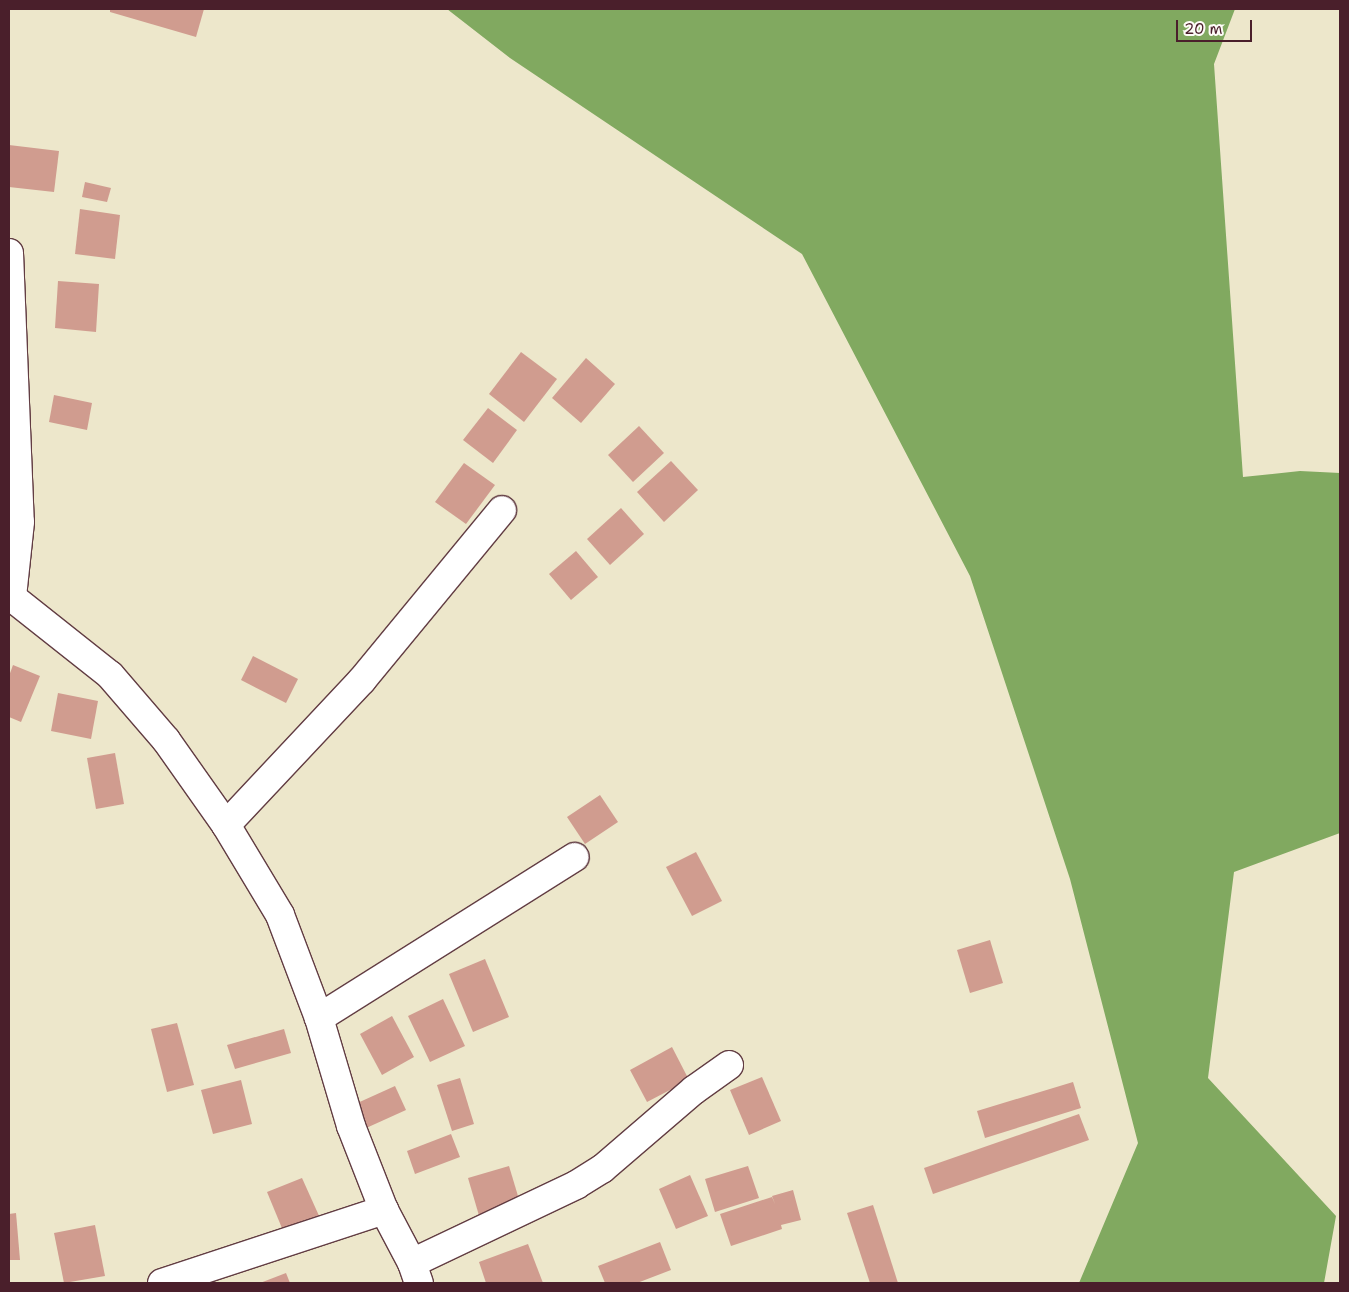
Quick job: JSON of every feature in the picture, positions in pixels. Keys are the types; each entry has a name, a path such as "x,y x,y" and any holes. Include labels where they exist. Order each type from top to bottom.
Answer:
{"street":[{"path":"9,253 20,522 10,596 110,676 166,740 226,825 280,915 319,1018 351,1126 384,1210 416,1273 602,1169 694,1090 729,1065"},
{"path":"226,825 362,680 502,510"},
{"path":"319,1018 575,857"},
{"path":"162,1283 384,1210"}],"green space":[{"path":"447,9 1235,9 1214,64 1243,477 1300,471 1340,473 1340,833 1234,872 1208,1078 1336,1216 1324,1283 1079,1283 1138,1143 1070,879 970,576 802,254 510,58"}],"building":[{"path":"110,9 204,9 196,37 110,12"},
{"path":"9,145 59,151 54,192 9,187"},
{"path":"85,182 111,188 107,202 82,197"},
{"path":"80,209 120,215 115,259 75,254"},
{"path":"58,281 99,284 96,332 55,328"},
{"path":"521,352 557,379 524,422 489,394"},
{"path":"586,358 615,384 581,423 552,398"},
{"path":"54,395 92,403 87,430 49,422"},
{"path":"488,408 517,430 493,463 463,440"},
{"path":"639,426 664,453 633,482 608,455"},
{"path":"671,461 698,490 664,522 637,492"},
{"path":"464,463 495,485 466,524 435,502"},
{"path":"621,508 644,534 610,565 587,539"},
{"path":"576,551 598,577 571,600 549,574"},
{"path":"253,656 298,679 286,703 241,680"},
{"path":"13,665 40,676 21,722 9,717 9,676"},
{"path":"58,693 98,701 91,739 51,731"},
{"path":"115,753 124,804 96,809 87,758"},
{"path":"600,795 618,822 585,844 567,817"},
{"path":"696,852 722,901 692,916 666,867"},
{"path":"990,940 1003,983 970,993 957,950"},
{"path":"485,959 509,1017 473,1032 449,974"},
{"path":"443,999 465,1046 430,1062 408,1016"},
{"path":"392,1016 414,1057 382,1075 360,1034"},
{"path":"177,1023 194,1085 167,1092 151,1029"},
{"path":"284,1029 291,1053 235,1069 227,1045"},
{"path":"672,1047 689,1080 647,1102 630,1070"},
{"path":"762,1077 781,1121 749,1135 730,1090"},
{"path":"460,1078 474,1124 452,1131 437,1085"},
{"path":"241,1080 252,1124 213,1134 201,1090"},
{"path":"1073,1082 1081,1108 985,1138 977,1111"},
{"path":"395,1086 406,1110 364,1129 353,1105"},
{"path":"1079,1114 1089,1140 933,1194 924,1168"},
{"path":"451,1134 460,1157 415,1174 407,1151"},
{"path":"509,1166 521,1206 480,1219 468,1178"},
{"path":"748,1166 759,1198 715,1212 705,1179"},
{"path":"690,1175 708,1216 676,1229 659,1189"},
{"path":"302,1178 320,1218 284,1233 267,1192"},
{"path":"793,1190 801,1220 781,1225 782,1229 731,1246 720,1214 772,1197 775,1204 772,1196"},
{"path":"873,1205 898,1283 870,1283 847,1213"},
{"path":"16,1213 20,1260 9,1260 9,1214"},
{"path":"95,1225 105,1276 64,1283 54,1233"},
{"path":"660,1242 671,1270 637,1283 605,1283 598,1266"},
{"path":"528,1244 543,1283 486,1283 479,1262"},
{"path":"286,1273 290,1283 260,1283"}]}
